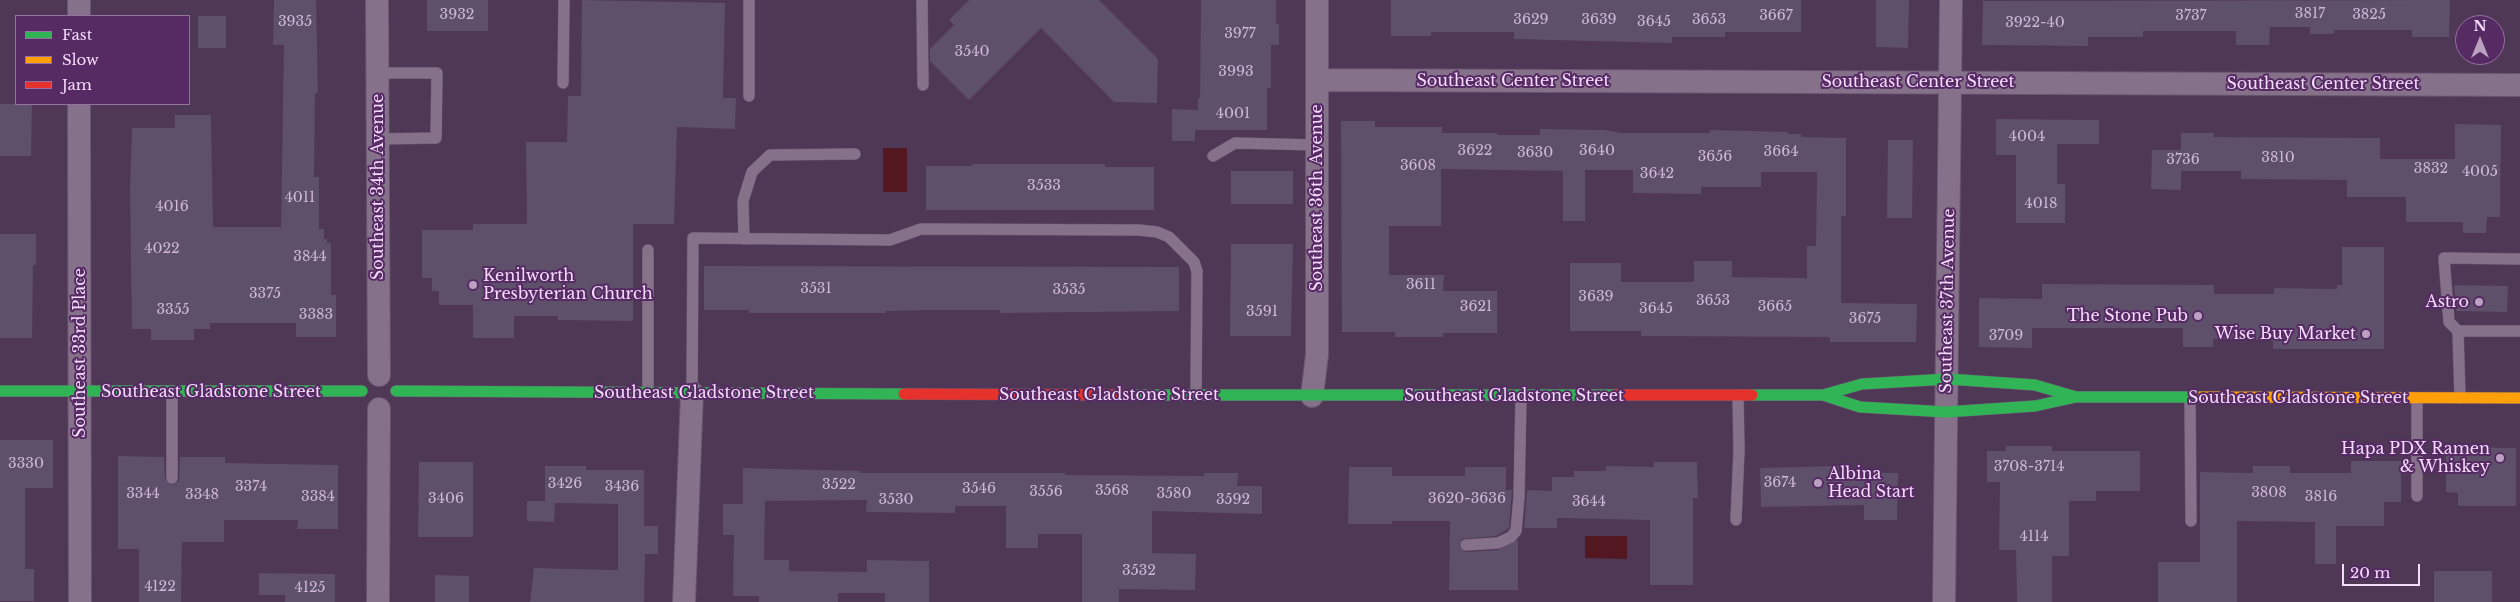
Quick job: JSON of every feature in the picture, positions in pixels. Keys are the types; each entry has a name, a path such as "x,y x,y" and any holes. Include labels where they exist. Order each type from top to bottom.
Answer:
{"street":[{"path":"79,0 79,15"},
{"name":"Southeast 34th Avenue","path":"377,0 379,375"},
{"name":"Southeast 36th Avenue","path":"1312,396 1317,355 1317,0"},
{"name":"Southeast 37th Avenue","path":"1944,602 1951,0"},
{"name":"Southeast Center Street","path":"1317,80 2520,85"},
{"name":"Southeast 33rd Place","path":"79,105 80,602"},
{"path":"379,375 391,380 396,392 391,404 379,409 367,404 362,392 369,378 379,375"},
{"name":"Southeast Gladstone Street","path":"396,392 1521,397 1823,395 1862,384 1948,379 2035,384 2076,397"},
{"name":"Southeast Gladstone Street","path":"0,391 362,392"},
{"path":"684,602 692,393"},
{"name":"Southeast Gladstone Street","path":"1823,395 1860,408 1946,412 2035,406 2076,397 2520,398"},
{"path":"378,602 379,409"}],"lane":[{"path":"563,83 564,0"},
{"path":"749,0 749,96"},
{"path":"922,0 923,85"},
{"path":"378,73 437,73 436,138 378,139"},
{"path":"1213,156 1235,143 1317,145"},
{"path":"744,239 743,201 752,172 770,155 856,154"},
{"path":"692,393 694,238 890,240 921,229 1138,230 1157,232 1177,244 1194,262 1197,271 1196,395"},
{"path":"648,250 648,393"},
{"path":"2460,398 2458,331 2449,322 2444,258 2520,259"},
{"path":"2458,331 2520,331"},
{"path":"172,392 172,478"},
{"path":"1736,520 1739,450 1738,395"},
{"path":"1466,545 1498,543 1511,537 1516,531 1519,498 1521,397"},
{"path":"2190,398 2191,521"},
{"path":"2417,398 2417,496"}],"shaded area":[{"path":"883,148 907,148 907,192 883,192"},
{"path":"1585,536 1627,536 1627,559 1585,558"}],"building":[{"path":"274,0 316,0 318,93 315,93 314,177 319,177 319,229 324,229 324,239 327,239 327,243 331,243 331,295 336,295 336,337 296,337 296,323 210,323 210,329 194,329 194,340 151,340 151,329 132,329 130,190 132,128 175,128 175,115 211,115 213,227 281,227 284,45 273,45"},
{"path":"427,0 488,0 488,31 427,31"},
{"path":"582,0 725,3 723,98 736,98 735,129 677,127 674,224 633,224 633,321 558,320 558,316 514,316 514,338 473,338 473,305 439,305 439,291 432,291 432,278 422,278 422,230 473,230 473,224 527,224 526,142 567,142 568,96 581,96"},
{"path":"969,0 1099,0 1158,59 1157,103 1114,102 1041,28 969,100 930,61 930,49 954,25 949,20"},
{"path":"1201,0 1276,0 1276,24 1279,24 1279,45 1271,45 1271,88 1267,88 1267,130 1195,130 1195,141 1172,141 1172,109 1198,110 1198,98 1200,98"},
{"path":"1391,0 1801,0 1801,32 1725,32 1725,37 1672,37 1672,43 1514,39 1514,32 1431,32 1431,36 1391,36"},
{"path":"1876,0 1909,0 1908,48 1876,47"},
{"path":"2450,0 2449,37 2412,37 2412,30 2334,30 2334,34 2310,34 2310,27 2270,27 2269,45 2236,45 2236,31 2143,31 2143,37 2088,37 2088,46 1982,45 1983,1"},
{"path":"198,16 226,16 226,48 198,48"},
{"path":"0,104 32,105 31,156 0,156"},
{"path":"1996,119 2099,120 2099,144 2057,144 2057,184 2065,184 2065,223 2016,223 2016,155 1996,155"},
{"path":"1341,121 1375,121 1375,127 1442,127 1442,133 1497,133 1497,135 1540,135 1540,129 1606,130 1619,133 1710,133 1710,130 1788,132 1788,134 1801,134 1801,137 1846,138 1846,216 1841,216 1841,303 1917,304 1916,342 1830,342 1830,337 1641,336 1641,331 1570,331 1570,263 1621,263 1621,282 1694,282 1694,261 1732,261 1732,277 1807,278 1807,246 1816,246 1817,172 1761,172 1761,187 1701,187 1701,194 1633,193 1633,170 1585,170 1585,221 1563,221 1563,171 1441,169 1441,226 1389,226 1389,275 1444,275 1443,291 1497,291 1497,333 1443,333 1443,337 1395,337 1395,332 1342,332"},
{"path":"2455,124 2501,125 2500,217 2487,217 2486,233 2463,233 2463,222 2406,222 2406,197 2347,197 2347,180 2241,179 2241,171 2181,171 2181,190 2151,189 2152,150 2181,150 2181,133 2214,133 2214,137 2380,138 2380,159 2455,159"},
{"path":"1888,140 1913,140 1912,218 1887,218"},
{"path":"972,164 1105,164 1105,167 1154,167 1154,210 926,210 926,166 972,166"},
{"path":"1231,171 1293,171 1293,204 1231,204"},
{"path":"0,234 36,234 36,265 33,265 32,338 0,338"},
{"path":"1231,244 1293,244 1291,336 1230,336"},
{"path":"2342,247 2384,247 2384,349 2273,349 2273,340 2213,339 2213,347 2183,347 2183,328 2032,328 2032,348 1979,347 1979,298 2042,299 2042,284 2214,285 2214,294 2274,294 2274,288 2337,289 2337,285 2342,285"},
{"path":"704,266 1179,267 1179,311 1000,313 1000,310 932,310 886,311 886,313 749,313 749,310 704,310"},
{"path":"2454,285 2508,286 2507,312 2456,311"},
{"path":"0,440 53,440 53,488 25,488 25,569 34,569 34,601 0,601"},
{"path":"2006,446 2052,446 2052,451 2140,451 2140,491 2096,491 2096,501 2069,501 2069,556 2052,556 2052,602 2017,602 2016,550 1999,550 2000,482 1987,482 1987,451 2006,451"},
{"path":"2446,447 2516,448 2516,506 2458,506 2458,493 2446,492"},
{"path":"118,456 164,457 165,478 172,485 179,481 180,457 225,457 225,463 338,465 338,529 297,529 298,520 224,520 224,542 182,542 181,602 139,602 139,549 118,549"},
{"path":"2351,461 2401,461 2401,502 2384,502 2384,526 2336,526 2336,564 2315,564 2315,522 2237,521 2237,602 2158,602 2158,562 2200,562 2200,472 2253,473 2253,466 2290,466 2290,473 2351,473"},
{"path":"419,462 473,462 473,537 418,537"},
{"path":"1654,462 1697,462 1698,498 1693,498 1693,585 1650,585 1650,520 1557,518 1557,528 1524,528 1527,490 1552,491 1552,477 1574,477 1574,471 1606,471 1606,466 1654,467"},
{"path":"545,466 586,466 586,470 644,470 644,526 658,526 658,554 645,554 644,602 530,602 534,568 618,570 618,504 555,503 554,522 527,521 527,501 545,501"},
{"path":"1839,466 1839,472 1898,473 1897,520 1864,520 1864,505 1761,507 1760,468"},
{"path":"1349,467 1392,467 1392,476 1465,476 1465,467 1506,467 1506,490 1512,490 1509,528 1496,536 1462,539 1459,546 1466,552 1498,550 1518,540 1518,590 1449,590 1450,521 1392,521 1392,524 1348,524"},
{"path":"743,468 860,471 860,473 1065,473 1065,475 1204,476 1204,473 1238,473 1237,486 1262,486 1262,514 1152,511 1152,553 1196,554 1195,590 1119,589 1119,602 1082,602 1082,534 1038,534 1038,548 1006,548 1006,506 955,506 955,513 866,512 867,500 765,501 764,560 789,560 789,571 867,572 867,560 929,561 929,602 885,602 885,593 838,593 838,602 759,602 759,596 733,596 734,535 723,535 723,504 743,504"},
{"path":"2434,571 2492,571 2492,602 2434,602"},
{"path":"259,573 335,574 335,602 285,602 285,595 259,595"},
{"path":"435,575 469,576 469,602 435,602"}],"traffic: fast":[{"path":"1752,395 1823,395 1862,384 1948,379 2035,385 2076,397"},
{"path":"0,391 362,391"},
{"path":"396,391 904,394"},
{"path":"1126,395 1615,395"},
{"path":"1823,395 1860,407 1946,412 2035,406 2076,397 2200,397"}],"traffic: slow":[{"path":"2200,397 2520,398"}],"traffic: jam":[{"path":"904,394 1126,395"},
{"path":"1615,395 1752,395"}],"place":[{"name":"Kenilworth Presbyterian Church","path":"473,285"},
{"name":"Astro","path":"2479,302"},
{"name":"The Stone Pub","path":"2198,316"},
{"name":"Wise Buy Market","path":"2366,334"},
{"name":"Hapa PDX Ramen & Whiskey","path":"2500,458"},
{"name":"Albina Head Start","path":"1818,483"}]}
